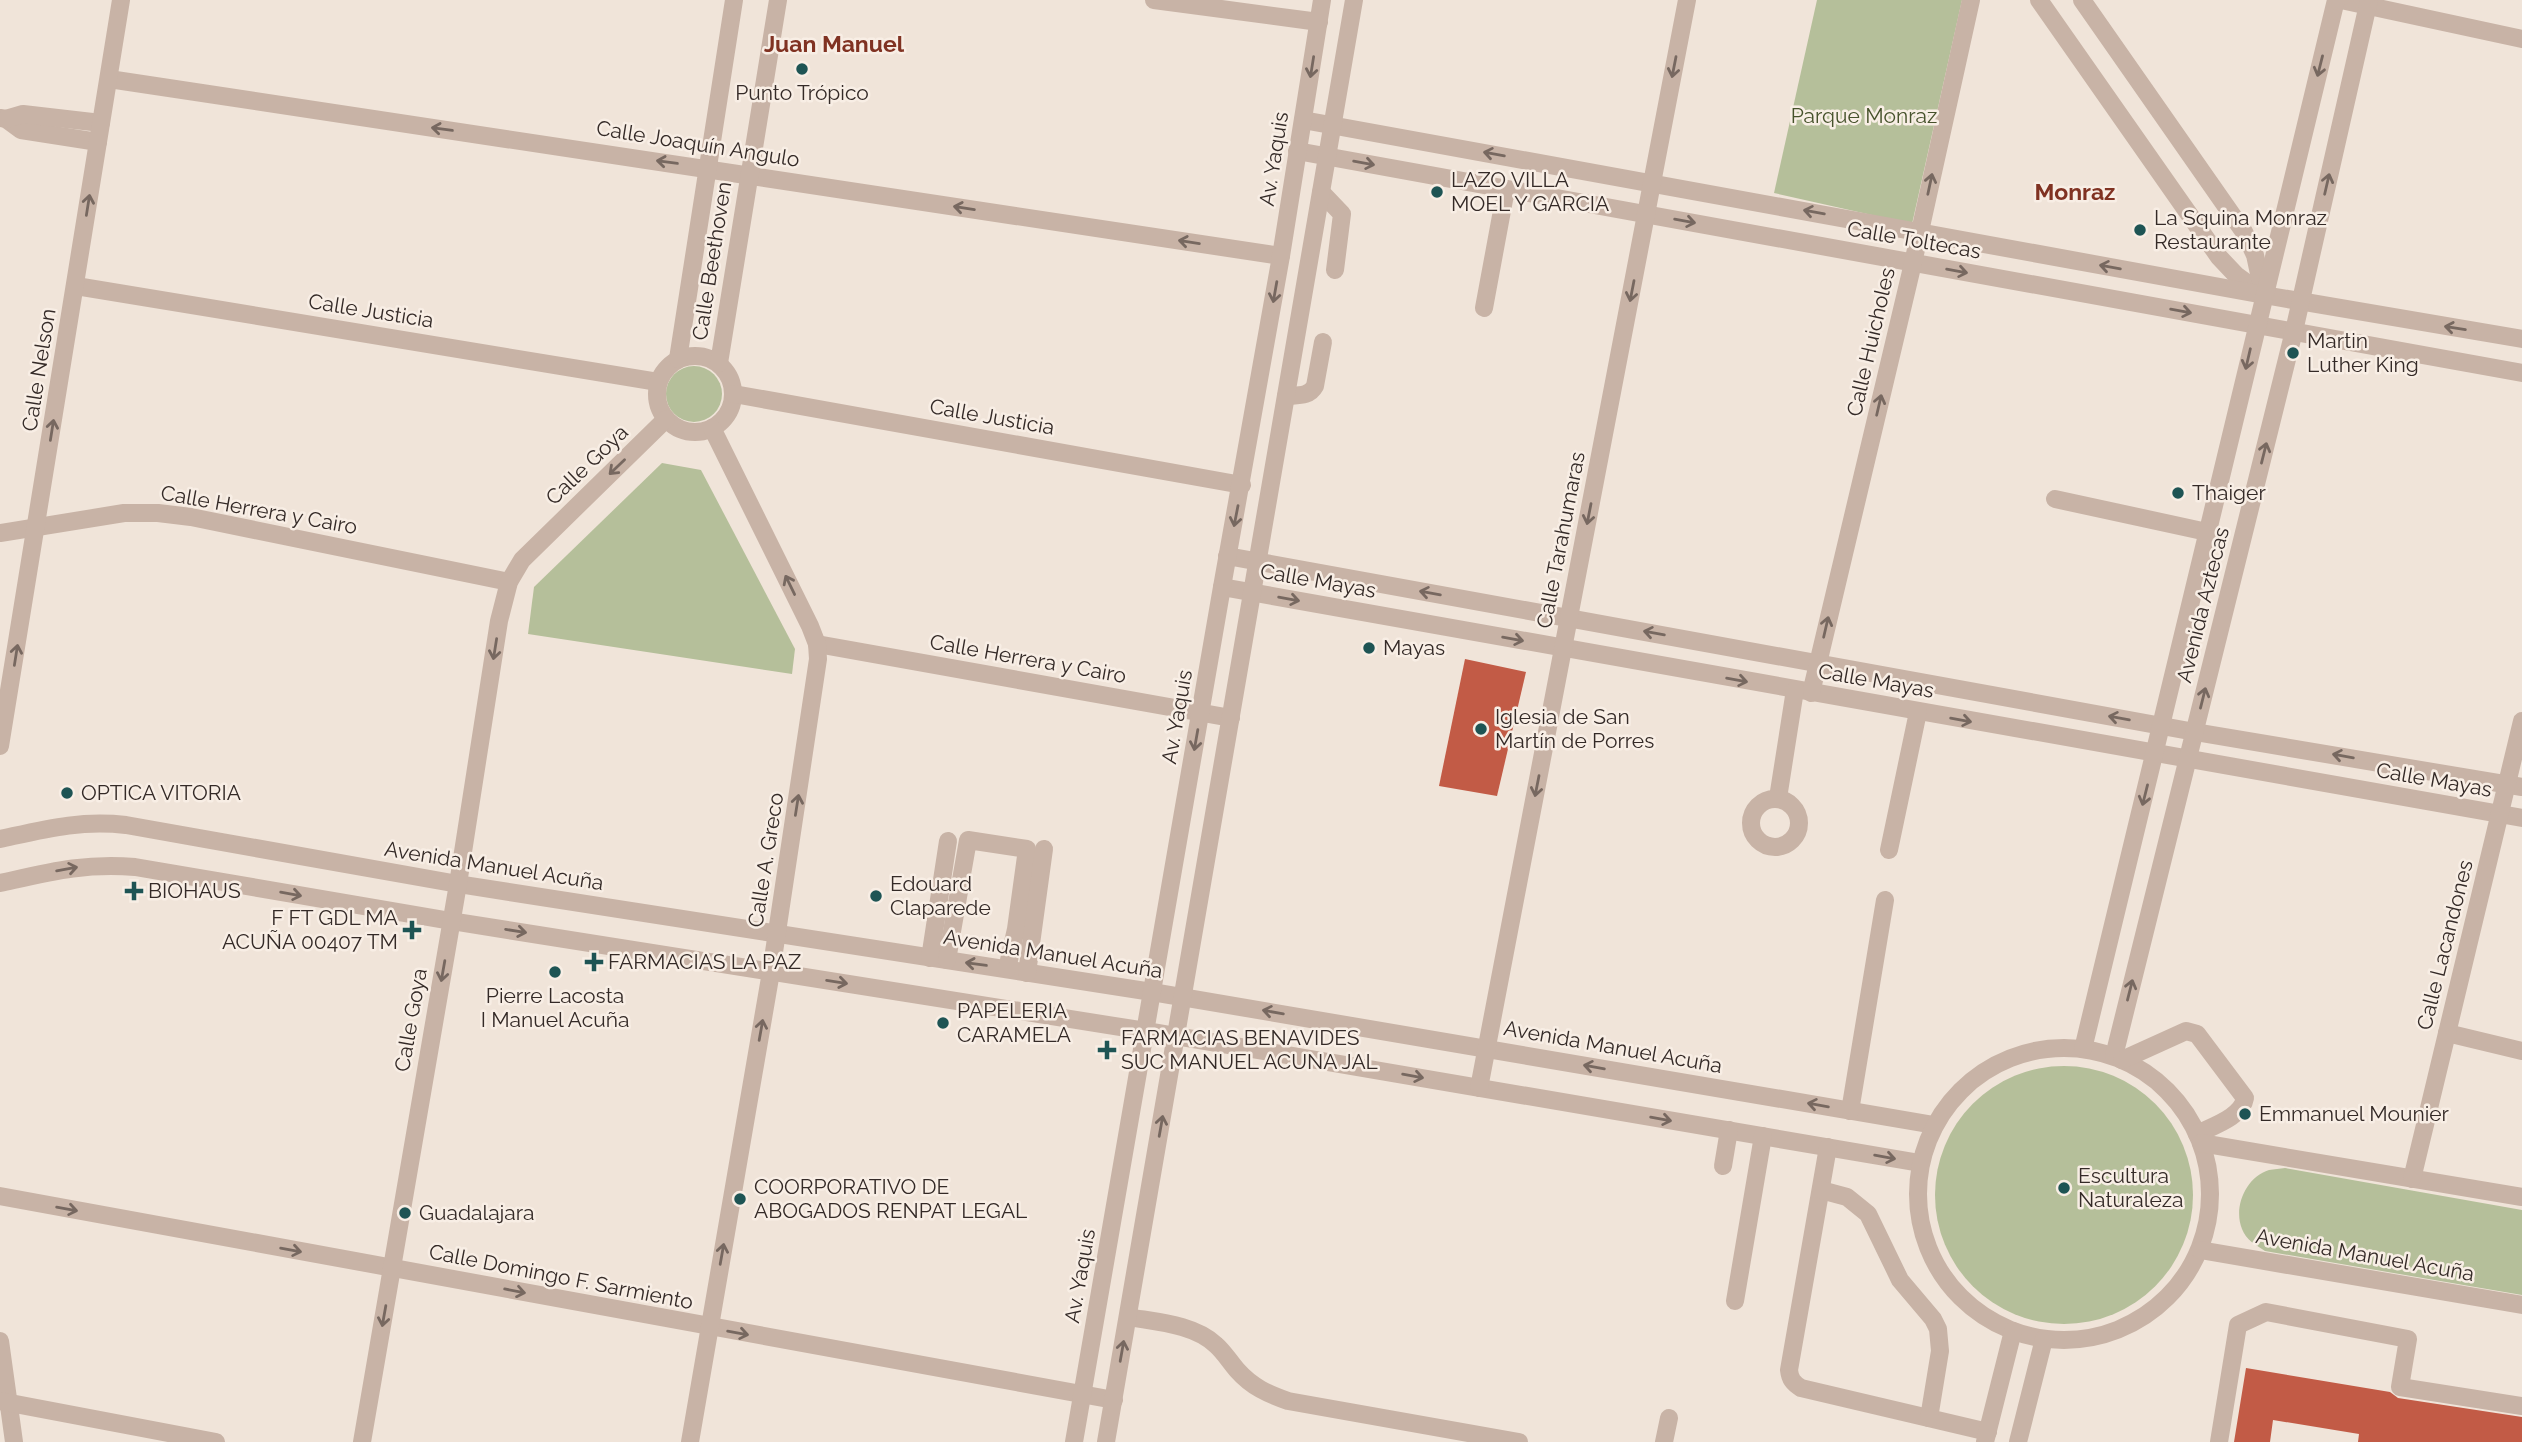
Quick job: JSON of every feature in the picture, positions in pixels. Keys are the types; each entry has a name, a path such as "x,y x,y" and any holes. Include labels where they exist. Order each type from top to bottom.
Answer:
{"street":[{"name":"Calle Nelson","path":"0,746 121,0"},
{"name":"Calle Beethoven","path":"678,359 734,0"},
{"name":"Calle Beethoven","path":"719,363 778,0"},
{"path":"1154,0 1319,22"},
{"name":"Av. Yaquis","path":"1074,1442 1227,556 1242,485 1322,0"},
{"path":"1106,1442 1354,0"},
{"name":"Calle Tarahumaras","path":"1479,1088 1687,0"},
{"name":"Calle Huicholes","path":"1778,799 1803,692 1818,663 1913,263 1970,0"},
{"path":"2039,0 2219,257 2236,275 2264,295"},
{"path":"2082,0 2244,232 2255,254 2264,295"},
{"path":"2338,0 2369,3 2522,39"},
{"name":"Avenida Aztecas","path":"2083,1049 2256,324 2338,0"},
{"name":"Avenida Aztecas","path":"2118,1058 2294,331 2369,3"},
{"name":"Calle Joaquín Angulo","path":"108,79 1281,256"},
{"path":"10,117 21,130 101,122"},
{"name":"Calle Toltecas","path":"1303,120 2300,302 2522,339"},
{"path":"50,125 98,142"},
{"name":"Calle Toltecas","path":"1297,151 2522,373"},
{"path":"1484,308 1506,189"},
{"path":"1321,192 1342,214 1335,270"},
{"name":"Calle Justicia","path":"76,286 658,382"},
{"path":"1286,397 1312,392 1323,342"},
{"path":"695,355 719,363 730,377 734,394 727,415 712,428 694,432 666,419 657,400 658,382 665,369 678,359 695,355"},
{"name":"Calle Justicia","path":"734,394 1242,485"},
{"name":"Calle Goya","path":"362,1442 452,921 499,621 509,582 522,560 666,419"},
{"name":"Calle A. Greco","path":"690,1442 771,972 818,659 817,644 810,626 712,428"},
{"path":"2056,499 2207,532"},
{"name":"Calle Herrera y Cairo","path":"0,533 124,513 158,513 191,517 509,582"},
{"name":"Calle Mayas","path":"1227,556 2161,726 2514,785"},
{"name":"Calle Mayas","path":"1222,587 2154,755 2522,818"},
{"name":"Calle Herrera y Cairo","path":"817,644 1231,718"},
{"path":"1889,850 1917,712"},
{"name":"Calle Lacandones","path":"2412,1179 2500,814 2514,785 2522,721"},
{"name":"Avenida Manuel Acuña","path":"0,839 73,823 98,822 140,827 458,884 1183,997 1934,1125"},
{"path":"939,959 968,840 1027,849 1016,929 1007,969"},
{"path":"939,959 948,841"},
{"path":"1027,973 1044,849"},
{"path":"0,883 68,868 113,865 135,867 452,921 1146,1031 1920,1163"},
{"path":"1850,1111 1885,900"},
{"path":"2118,1058 2186,1031 2197,1034 2245,1098 2242,1107 2232,1116 2199,1138"},
{"path":"2447,1033 2522,1051"},
{"path":"2057,1048 2083,1049 2118,1058 2157,1081 2176,1099 2199,1138 2208,1164 2210,1185 2206,1229 2200,1250 2178,1285 2149,1313 2125,1327 2098,1336 2071,1340 2044,1339 2013,1331 1968,1305 1950,1286 1935,1264 1924,1240 1918,1215 1917,1189 1920,1163 1934,1125 1956,1094 1985,1070 2008,1058 2057,1048"},
{"path":"1723,1166 1729,1130"},
{"path":"1735,1300 1763,1136"},
{"path":"2199,1138 2522,1198"},
{"path":"1828,1147 1790,1370 1794,1384 1801,1388 1929,1418 1987,1437 2013,1331"},
{"path":"1821,1190 1847,1197 1868,1214 1900,1280 1933,1319 1938,1329 1940,1351 1929,1418"},
{"name":"Calle Domingo F. Sarmiento","path":"0,1196 1114,1400"},
{"name":"Avenida Manuel Acuña","path":"2200,1250 2522,1305"},
{"path":"2219,1442 2238,1325 2266,1312 2408,1339 2400,1387 2522,1406"},
{"path":"1128,1317 1197,1332 1216,1344 1239,1373 1260,1391 1288,1401 1519,1442"},
{"path":"2018,1442 2044,1339"},
{"path":"0,1341 4,1402 14,1442"},
{"path":"4,1402 216,1442"},
{"path":"1664,1442 1669,1418"}],"green space":[{"name":"Parque Monraz","path":"1817,0 1962,0 1912,224 1774,193"},
{"path":"694,366 709,371 717,379 722,394 717,409 709,417 694,422 679,417 671,409 666,394 671,379 679,371"},
{"path":"662,463 701,470 795,649 792,674 528,634 534,587"},
{"path":"2064,1066 2089,1068 2125,1081 2146,1095 2164,1113 2183,1146 2191,1170 2191,1220 2178,1256 2164,1277 2146,1295 2113,1314 2089,1322 2064,1324 2039,1322 2003,1309 1982,1295 1964,1277 1945,1244 1937,1220 1935,1195 1937,1170 1950,1134 1964,1113 1982,1095 2015,1076 2039,1068"},
{"path":"2285,1168 2522,1210 2522,1295 2265,1251 2244,1233 2239,1211 2244,1194 2254,1179 2269,1170"}],"building":[{"name":"Iglesia de San Martín de Porres","path":"1465,659 1526,672 1497,796 1439,786"},
{"path":"2246,1368 2390,1392 2398,1398 2522,1417 2522,1442 2358,1442 2359,1434 2273,1420 2270,1442 2234,1442"}],"place":[{"name":"Punto Trópico","path":"802,69"},
{"name":"LAZO VILLA MOEL Y GARCIA","path":"1437,192"},
{"name":"La Squina Monraz Restaurante","path":"2140,230"},
{"name":"Martin Luther King","path":"2293,353"},
{"name":"Thaiger","path":"2178,493"},
{"name":"Mayas","path":"1369,648"},
{"name":"Iglesia de San Martín de Porres","path":"1481,729"},
{"name":"OPTICA VITORIA","path":"67,793"},
{"name":"BIOHAUS","path":"134,891"},
{"name":"Edouard Claparede","path":"876,896"},
{"name":"F FT GDL MA ACUÑA 00407 TM","path":"412,930"},
{"name":"FARMACIAS LA PAZ","path":"594,962"},
{"name":"Pierre Lacosta I Manuel Acuña","path":"555,972"},
{"name":"PAPELERIA CARAMELA","path":"943,1023"},
{"name":"FARMACIAS BENAVIDES SUC MANUEL ACUNA JAL","path":"1107,1050"},
{"name":"Emmanuel Mounier","path":"2245,1114"},
{"name":"Escultura Naturaleza","path":"2064,1188"},
{"name":"COORPORATIVO DE ABOGADOS RENPAT LEGAL","path":"740,1199"},
{"name":"Guadalajara","path":"405,1213"}],"district":[{"name":"Juan Manuel","path":"834,44"},
{"name":"Monraz","path":"2075,192"}]}
